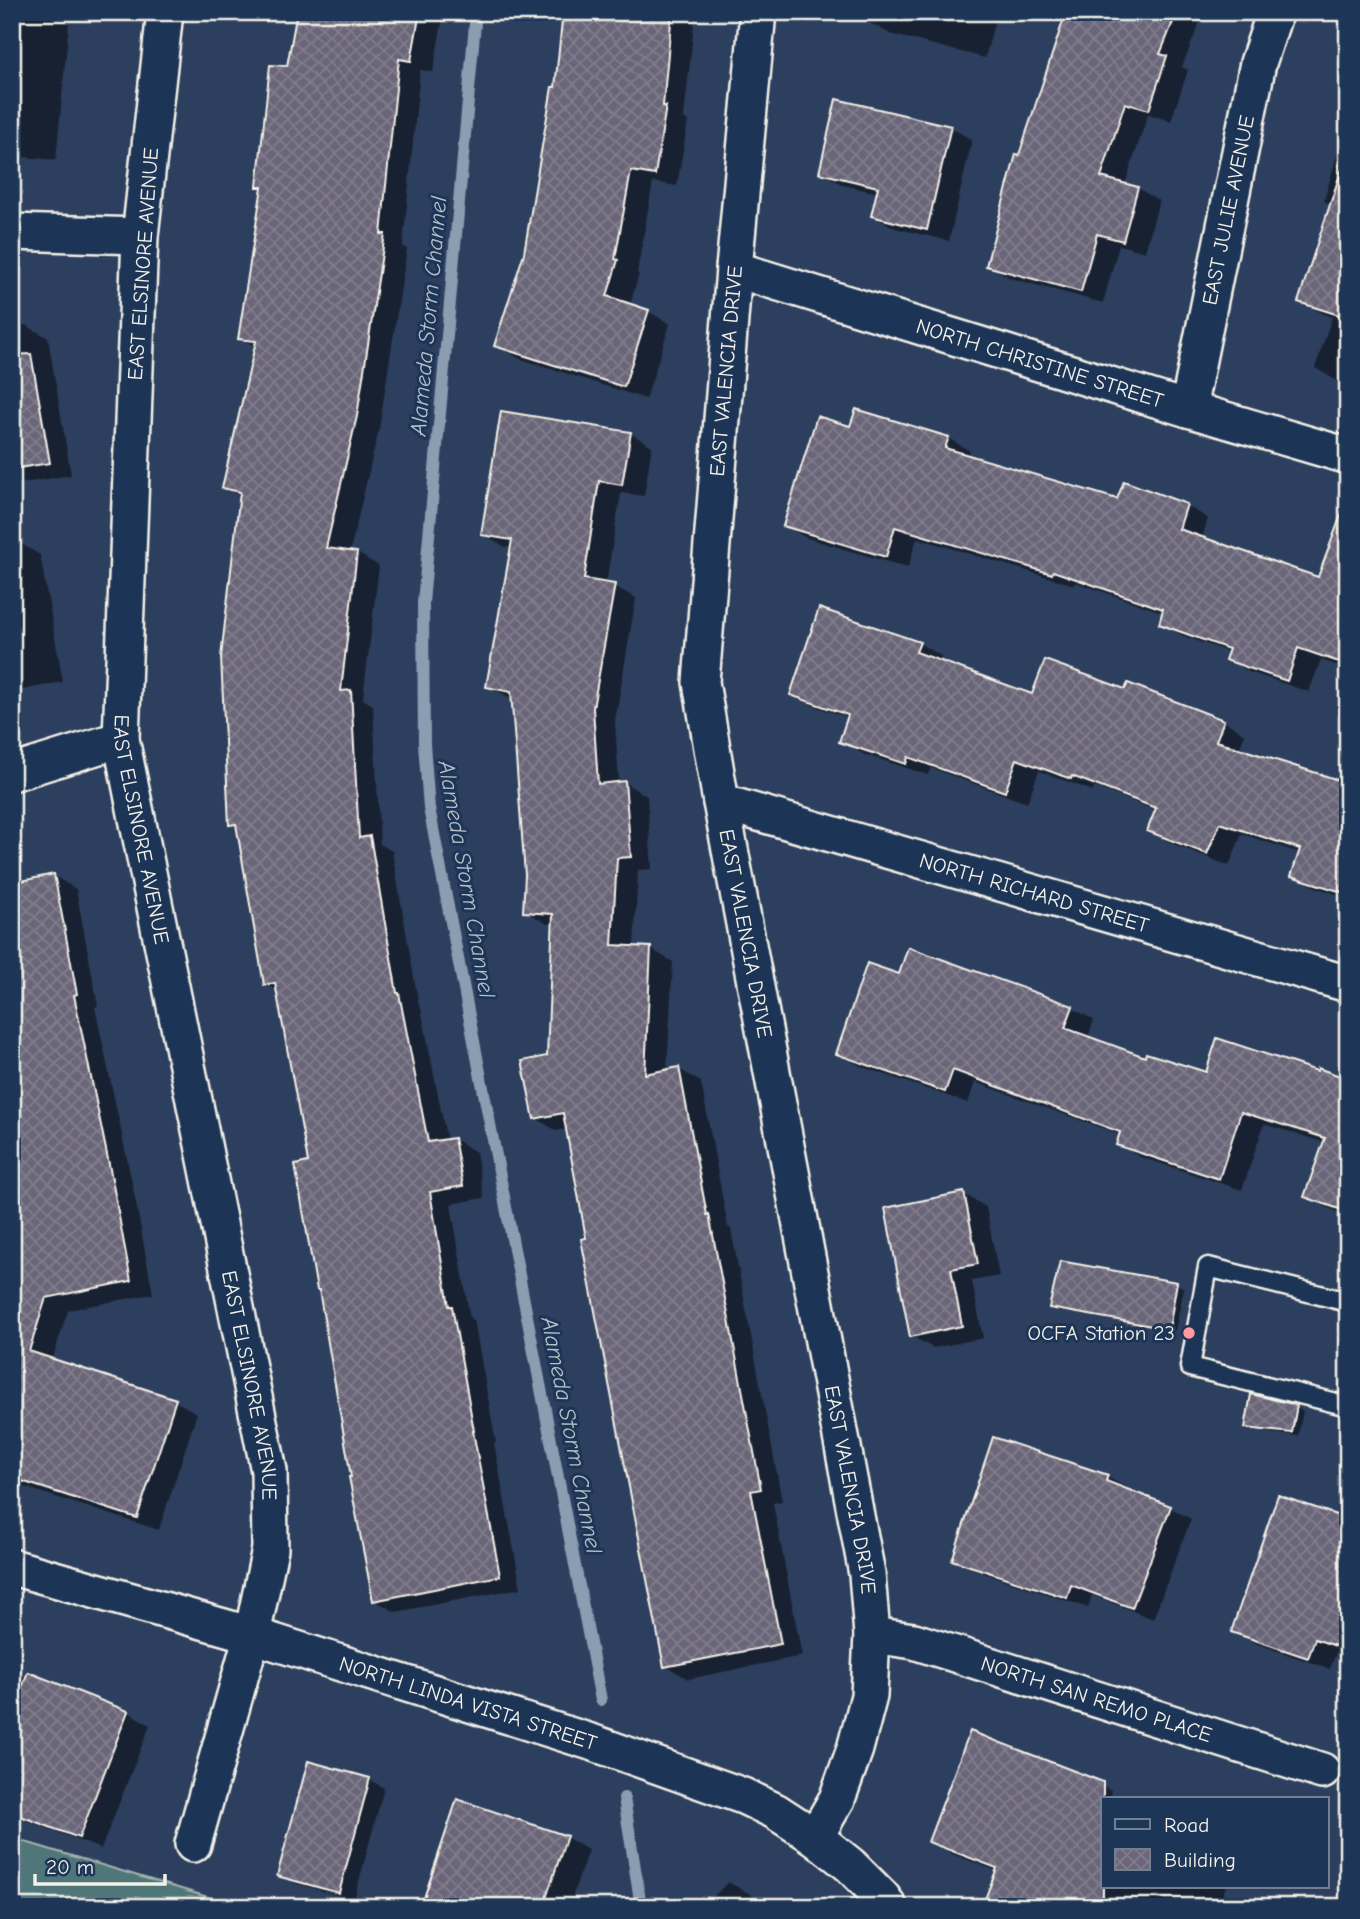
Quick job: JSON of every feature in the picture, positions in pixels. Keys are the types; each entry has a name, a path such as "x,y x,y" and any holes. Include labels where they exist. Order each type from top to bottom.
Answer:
{"street":[{"name":"EAST ELSINORE AVENUE","path":"165,12 140,236 121,740 269,1471 270,1549 252,1635 193,1844"},
{"name":"EAST VALENCIA DRIVE","path":"758,12 734,268 701,682 721,802 867,1574 872,1635 869,1696 855,1749 837,1799 815,1837"},
{"name":"EAST JULIE AVENUE","path":"1188,409 1258,63 1275,12"},
{"path":"12,232 140,236"},
{"name":"NORTH CHRISTINE STREET","path":"734,268 1348,456"},
{"path":"12,773 121,740"},
{"name":"NORTH RICHARD STREET","path":"721,802 1348,984"},
{"name":"NORTH LINDA VISTA STREET","path":"12,1567 252,1635 594,1743 743,1796 775,1811 815,1837 850,1866 889,1907"},
{"name":"NORTH SAN REMO PLACE","path":"872,1635 914,1641 1322,1771"}],"lane":[{"path":"1348,1302 1208,1267 1190,1367 1348,1406"}],"green space":[{"path":"12,1838 241,1907 12,1907"}],"building":[{"path":"297,12 420,12 411,61 399,59 381,234 385,234 357,416 326,548 357,552 341,691 351,690 359,838 370,836 397,993 428,1142 454,1138 463,1186 430,1192 500,1576 373,1601 295,1165 308,1162 275,983 264,985 236,824 229,825 221,657 240,492 222,488 256,341 238,339 262,187 257,187 270,65 287,66"},
{"path":"563,12 672,12 663,106 666,106 655,175 631,171 615,259 618,260 607,296 649,310 624,387 494,346 524,253 552,87 555,87"},
{"path":"1066,12 1177,12 1160,54 1167,56 1149,110 1125,103 1101,177 1138,187 1123,241 1097,234 1081,292 986,266 1016,154 1019,155"},
{"path":"836,99 951,126 927,230 871,216 878,187 819,173"},
{"path":"1341,171 1348,172 1348,318 1298,302"},
{"path":"31,354 50,463 12,469 12,355"},
{"path":"856,409 949,437 945,448 1117,499 1124,481 1187,504 1179,529 1318,577 1344,507 1348,507 1348,665 1298,648 1287,681 1225,660 1229,649 1159,624 1163,609 1053,571 1052,574 895,527 886,557 783,526 817,416 850,426"},
{"path":"501,411 631,432 622,485 599,481 584,579 615,584 593,708 598,784 625,781 631,857 617,858 612,945 651,947 645,1074 679,1067 761,1489 751,1491 781,1644 664,1667 581,1239 586,1238 563,1113 534,1119 522,1061 547,1056 553,914 523,912 525,875 511,692 486,687 512,540 481,535"},
{"path":"819,608 920,642 916,652 1032,694 1045,660 1125,689 1128,683 1224,720 1216,741 1348,783 1348,894 1291,876 1300,849 1220,823 1207,854 1147,831 1156,808 1072,776 1071,779 1017,759 1005,792 908,757 906,764 839,742 848,715 790,695"},
{"path":"54,874 77,994 74,995 131,1281 46,1298 29,1351 176,1399 137,1518 12,1478 12,883"},
{"path":"908,947 1073,1006 1065,1028 1145,1057 1146,1053 1206,1072 1217,1038 1348,1079 1348,1212 1304,1197 1325,1138 1241,1112 1219,1179 1116,1145 1120,1132 953,1070 945,1092 836,1054 867,963 899,974"},
{"path":"964,1192 978,1264 951,1269 962,1326 910,1337 885,1208"},
{"path":"1060,1261 1177,1282 1169,1329 1049,1308"},
{"path":"1251,1394 1297,1405 1292,1433 1245,1428"},
{"path":"993,1437 1108,1475 1106,1481 1171,1506 1132,1608 1071,1585 1067,1598 952,1560"},
{"path":"1278,1495 1348,1519 1348,1650 1315,1639 1308,1658 1231,1632"},
{"path":"28,1672 128,1711 79,1838 12,1813 12,1712"},
{"path":"970,1731 1103,1782 1103,1907 982,1907 997,1868 928,1842"},
{"path":"308,1761 370,1778 339,1893 277,1876"},
{"path":"457,1799 567,1836 543,1907 421,1907"}],"waterway":[{"name":"Alameda Storm Channel","path":"476,12 423,603 424,744 429,808 601,1700"},
{"name":"Alameda Storm Channel","path":"624,1798 641,1907"}],"place":[{"name":"OCFA Station 23","path":"1189,1333"}]}
